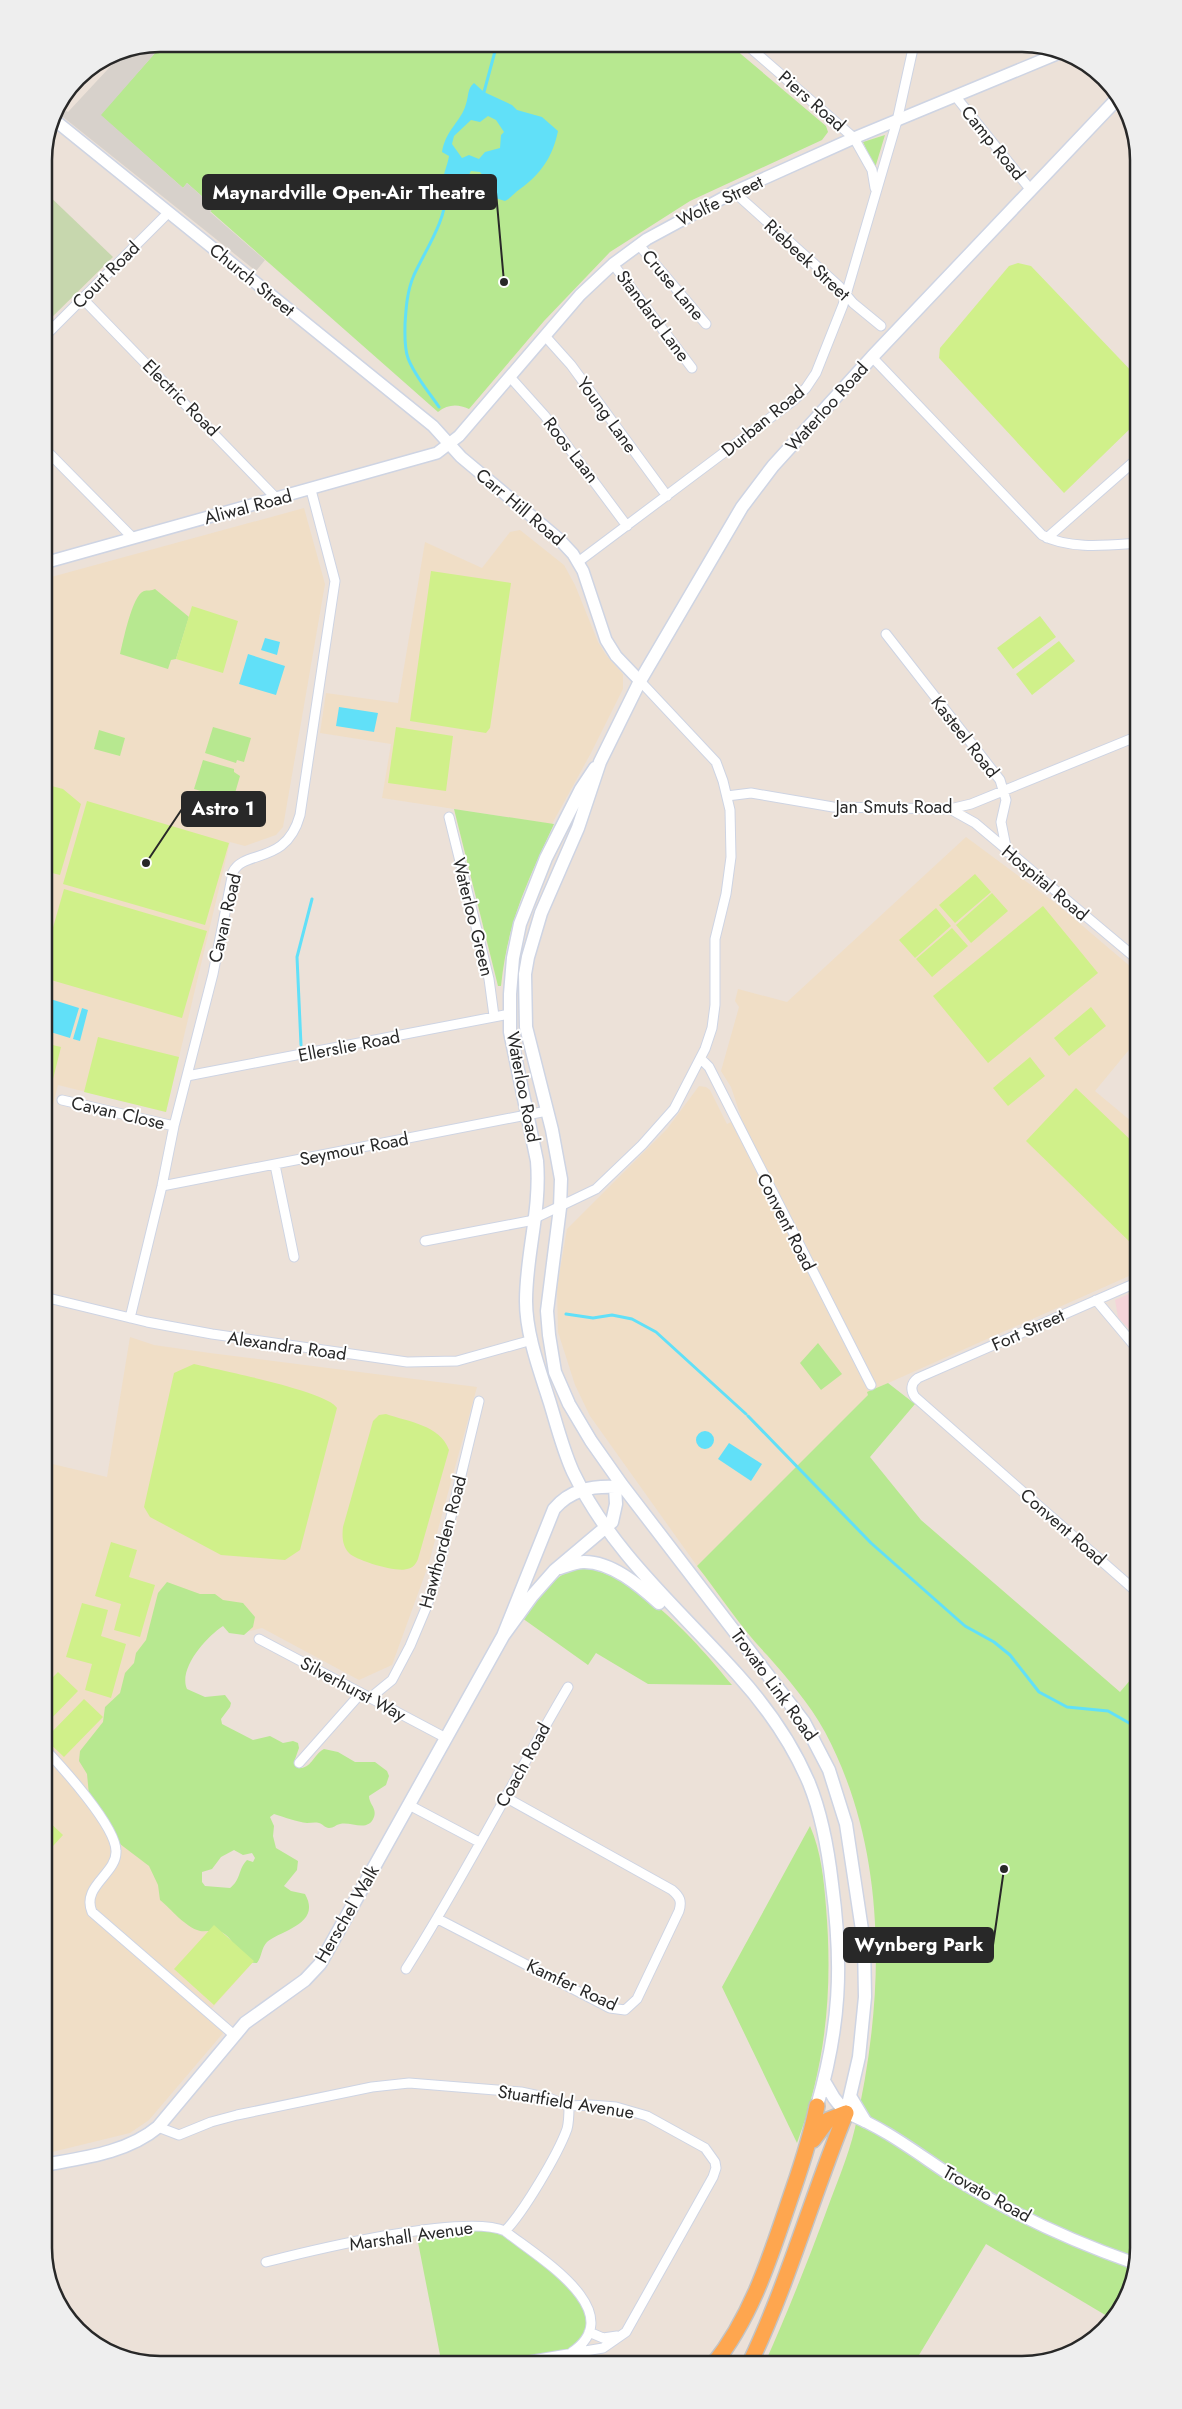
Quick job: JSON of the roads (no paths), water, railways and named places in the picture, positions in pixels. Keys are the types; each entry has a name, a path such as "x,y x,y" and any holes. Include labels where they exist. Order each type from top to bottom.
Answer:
{"highway":[{"path":"720,2356 736,2334 752,2303 780,2233 808,2150 817,2106"},
{"path":"808,2150 824,2123 834,2116 846,2113"},
{"path":"753,2356 788,2275 828,2156 846,2113"}],"main road":[{"name":"Waterloo Road","path":"549,1336 548,1296 560,1208 559,1168 526,1027 524,992 528,957 551,889 590,796 600,762 640,680 755,488 872,357 1113,103"},
{"name":"Waterloo Road","path":"532,1340 527,1319 526,1296 537,1217 537,1161 512,1042 510,1014 513,958 528,902 562,824 581,788 600,762"},
{"name":"Trovato Link Road","path":"549,1336 555,1372 569,1404 591,1441 804,1722 818,1745 831,1777 846,1824 852,1854 864,1943 865,1997 858,2057 846,2113"},
{"name":"Trovato Link Road","path":"532,1340 562,1443 582,1490 606,1529 657,1591 737,1673 772,1717 808,1781 818,1809 834,1894 840,1978 831,2056 817,2106"},
{"path":"569,1404 569,1413 575,1429 615,1487 639,1516 657,1530"},
{"path":"582,1490 615,1487"},
{"path":"606,1529 615,1513 615,1487"},
{"name":"Herschel Walk","path":"503,1636 548,1519 561,1500 582,1490"},
{"name":"Herschel Walk","path":"53,2163 85,2157 146,2137 158,2127 250,2018 305,1980 320,1964 503,1636 532,1596 555,1570 606,1529"},
{"path":"555,1570 583,1562 606,1567 629,1580 681,1622 692,1627"},
{"path":"824,2081 846,2113"},
{"path":"850,2096 864,2121"}],"street":[{"name":"Piers Road","path":"756,53 854,138"},
{"name":"Durban Road","path":"578,562 794,400 806,388 816,373 846,293 897,121 912,53"},
{"name":"Wolfe Street","path":"449,443 459,436 580,295 613,264 639,245 674,223 734,192 854,138 1050,57"},
{"name":"Camp Road","path":"956,97 1030,189"},
{"name":"Church Street","path":"59,124 405,402 433,426 449,443"},
{"name":"Durban Road","path":"854,138 872,170 875,191"},
{"path":"872,170 879,172 882,169"},
{"name":"Riebeek Street","path":"734,192 846,293 853,303 881,326"},
{"name":"Court Road","path":"53,328 168,213"},
{"name":"Cruse Lane","path":"639,245 706,324"},
{"name":"Standard Lane","path":"613,264 692,368"},
{"name":"Electric Road","path":"83,299 277,499"},
{"name":"Young Lane","path":"545,336 571,365 667,496"},
{"path":"872,357 1033,527 1047,538 1061,542 1130,543"},
{"name":"Roos Laan","path":"510,377 525,391 545,416 627,526"},
{"name":"Aliwal Road","path":"53,560 311,490 436,453 449,443"},
{"name":"Carr Hill Road","path":"449,443 492,484 559,539 578,562 606,640 616,656 640,680"},
{"path":"53,457 133,538"},
{"path":"1047,538 1130,465"},
{"name":"Cavan Road","path":"130,1318 162,1186 174,1126 210,983 233,872 241,862 271,853 285,843 294,830 300,815 335,580 311,490"},
{"name":"Kasteel Road","path":"886,634 1000,780 1006,800 1001,822 1007,852"},
{"path":"425,1241 529,1221 560,1208 596,1189 661,1126 674,1108 701,1059 712,1028 716,986 715,939 726,894 731,857 732,825 720,771 710,754 640,680"},
{"name":"Jan Smuts Road","path":"727,796 751,793 833,807 950,809 971,804 1130,739"},
{"name":"Hospital Road","path":"950,809 975,823 1007,852 1130,953"},
{"name":"Waterloo Green","path":"449,817 489,979 494,1016"},
{"name":"Ellerslie Road","path":"187,1076 510,1014"},
{"name":"Convent Road","path":"701,1059 709,1068 870,1385"},
{"name":"Cavan Close","path":"62,1100 174,1126"},
{"name":"Seymour Road","path":"162,1186 546,1110"},
{"path":"275,1165 294,1257"},
{"name":"Fort Street","path":"918,1378 1130,1285"},
{"name":"Alexandra Road","path":"53,1299 130,1318 270,1344 407,1362 456,1361 532,1340"},
{"path":"1096,1300 1130,1340"},
{"name":"Convent Road","path":"918,1378 912,1386 915,1397 1130,1587"},
{"name":"Hawthorden Road","path":"370,1698 392,1680 426,1608 436,1579 480,1401"},
{"name":"Silverhurst Way","path":"260,1639 446,1738"},
{"name":"Coach Road","path":"406,1969 438,1919 479,1842 568,1687"},
{"path":"299,1763 361,1693"},
{"path":"53,1757 86,1796 116,1845 113,1863 93,1890 90,1906 92,1912 234,2035"},
{"name":"Kamfer Road","path":"438,1919 610,2008 626,2010 637,1999 679,1911 681,1905 680,1897 672,1890 505,1797"},
{"path":"409,1805 479,1842"},
{"name":"Stuartfield Avenue","path":"158,2127 179,2136 211,2122 237,2115 363,2088 409,2083 520,2092 549,2098 569,2106 616,2107 647,2116 705,2148 715,2162 716,2168 713,2177 626,2332 603,2348 551,2356"},
{"path":"569,2106 567,2128 560,2143 520,2214 504,2231 568,2279 577,2289 588,2310 589,2332 581,2346 572,2352"},
{"name":"Trovato Road","path":"846,2113 864,2121 963,2183 1025,2217 1129,2261"},
{"name":"Marshall Avenue","path":"266,2262 412,2232 484,2226 504,2231"},
{"path":"589,2332 603,2338 613,2338 626,2332"}],"water":[{"path":"474,83 484,92 512,105 517,110 542,117 558,131 553,148 540,171 505,201 492,197 487,198 483,193 486,179 480,172 471,171 462,187 453,192 444,186 443,182 449,156 442,152 444,144 464,110","holes":["488,116 496,120 504,132 501,135 500,148 485,152 479,159 469,155 462,158 452,144 454,136 471,120 480,122"]},
{"path":"265,638 280,642 277,655 261,650"},
{"path":"248,654 285,666 276,695 239,684"},
{"path":"339,707 378,713 374,732 336,726"},
{"path":"53,1000 79,1008 70,1038 53,1033"},
{"path":"82,1008 88,1010 80,1041 73,1039"},
{"path":"701,1431 709,1431 714,1436 712,1447 701,1449 696,1444 696,1436"},
{"path":"729,1443 762,1464 751,1481 718,1459"}],"waterway":[{"path":"484,92 495,53"},
{"path":"439,407 418,377 408,358 405,346 405,324 410,287 439,224 446,202 447,190"},
{"path":"301,1045 297,957 312,899"},
{"path":"566,1314 593,1318 612,1315 632,1319 656,1332 746,1414"},
{"path":"748,1416 871,1543 965,1626 994,1642 1010,1655 1039,1692 1067,1707 1108,1711 1130,1723"}],"place":[{"name":"Maynardville Open-Air Theatre","path":"504,282"},
{"name":"Astro 1","path":"146,863"},
{"name":"Wynberg Park","path":"1004,1869"}]}
